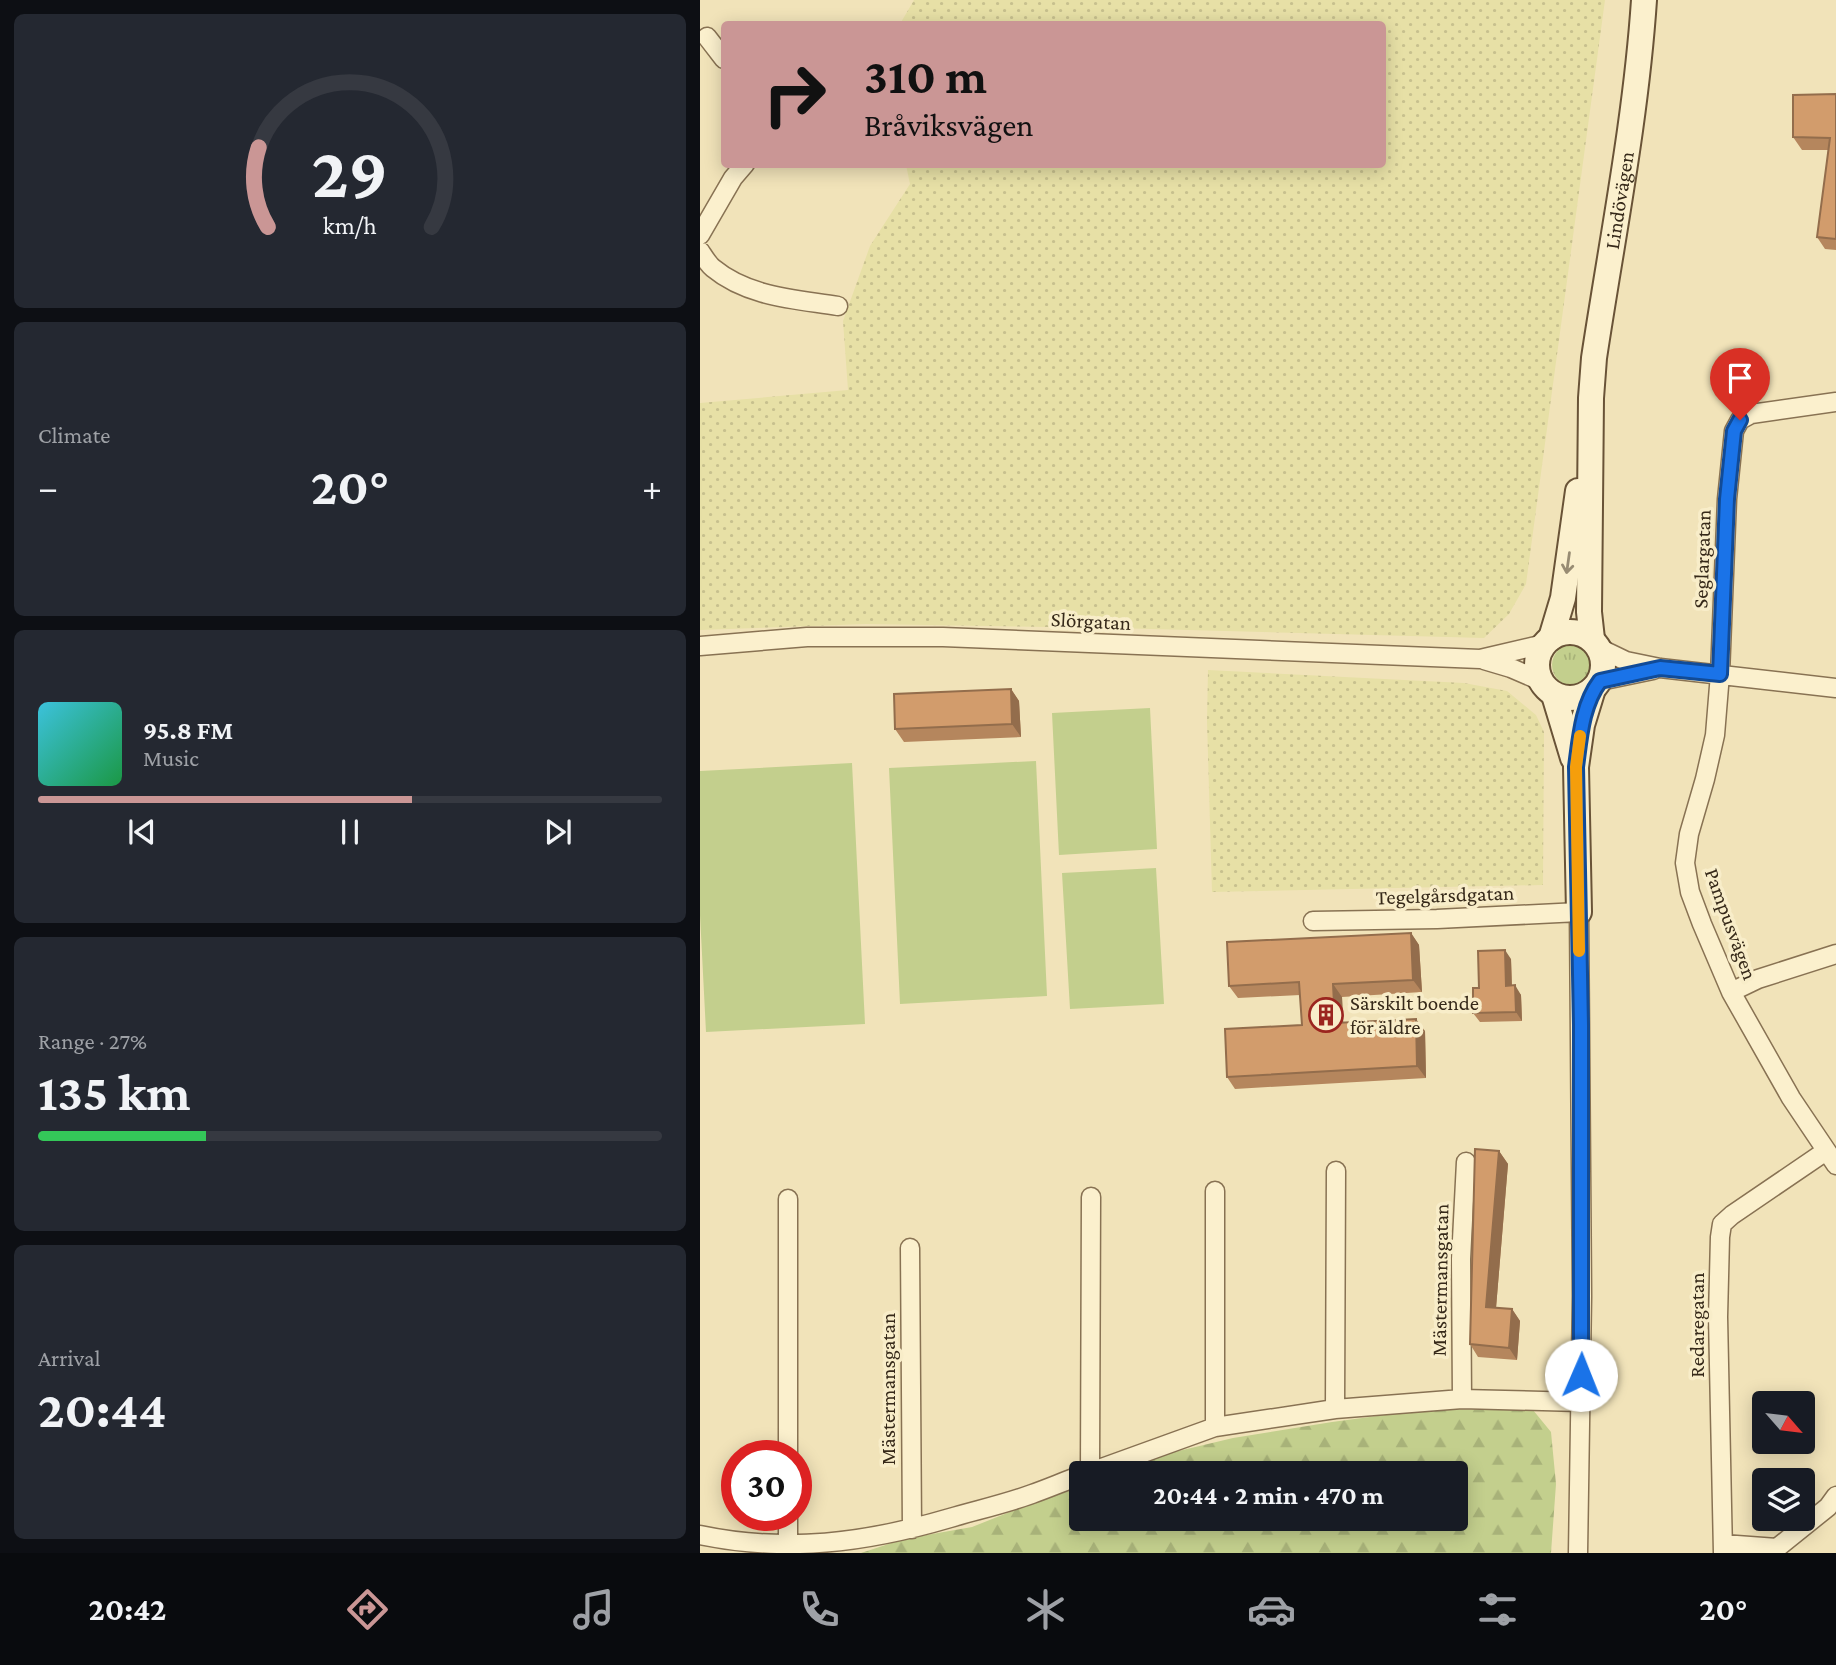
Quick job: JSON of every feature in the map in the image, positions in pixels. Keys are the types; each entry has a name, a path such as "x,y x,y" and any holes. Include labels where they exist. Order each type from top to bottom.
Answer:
{"main road":[{"name":"Lindövägen","path":"1547,641 1563,598 1591,398 1594,358 1641,47 1644,0"},
{"name":"Lindövägen","path":"1591,398 1589,612 1595,644"},
{"path":"1576,767 1548,688 1537,672 1539,653 1547,641 1560,633 1571,632 1582,634 1595,644 1603,659 1603,670 1583,718 1576,767 1579,912"},
{"path":"1548,688 1564,698 1573,699 1584,696 1597,685"}],"street":[{"path":"707,37 721,55"},
{"path":"700,235 742,168"},
{"path":"700,251 711,267 737,285 767,295 838,306"},
{"name":"Seglargatan","path":"1720,674 1727,499 1734,431 1740,420 1751,414 1836,402"},
{"name":"Slörgatan","path":"700,646 807,637 943,636 1480,659 1511,668 1548,688"},
{"name":"Slörgatan","path":"1480,659 1547,641"},
{"path":"1595,644 1626,661 1660,668 1836,688"},
{"path":"1597,685 1660,668"},
{"name":"Pampusvägen","path":"1720,674 1716,735 1689,834 1685,863 1690,892 1731,992 1791,1098 1831,1158"},
{"path":"1578,1553 1582,1296 1579,912"},
{"name":"Tegelgårsdgatan","path":"1313,921 1437,919 1579,912"},
{"path":"1731,992 1758,979 1836,954"},
{"name":"Redaregatan","path":"1723,1548 1718,1317 1720,1237 1723,1224 1738,1211 1831,1158"},
{"name":"Mästermansgatan","path":"1462,1399 1461,1259 1466,1162"},
{"path":"1335,1409 1336,1171"},
{"path":"1215,1191 1215,1427"},
{"path":"1085,1461 1091,1197"},
{"path":"788,1199 788,1440"},
{"name":"Mästermansgatan","path":"910,1248 912,1529"},
{"path":"1119,1461 1215,1427 1335,1409 1462,1399 1580,1402"},
{"path":"700,1535 722,1543 755,1549 788,1551 838,1546 912,1529 1030,1495 1069,1479"},
{"path":"1723,1548 1777,1548 1828,1507 1836,1496"},
{"path":"788,1531 788,1551"}],"shaded area":[{"path":"914,0 1605,0 1526,584 1509,614 1484,638 866,624 700,630 700,403 848,390 843,321 870,246 910,184 907,168 1386,168 1386,21 902,21"},
{"path":"1208,670 1464,683 1507,691 1536,715 1544,732 1543,885 1212,892"}],"green space":[{"path":"1573,644 1588,650 1594,665 1588,680 1573,686 1558,680 1552,665 1558,650"},
{"path":"1150,708 1157,849 1059,855 1052,713"},
{"path":"1036,761 1047,996 900,1004 889,768"},
{"path":"852,763 865,1024 706,1032 700,915 700,771"},
{"path":"1156,868 1164,1004 1070,1009 1062,873"},
{"path":"1430,1409 1533,1410 1551,1432 1556,1484 1551,1553 861,1553 904,1539 972,1527 1069,1491 1069,1531 1468,1531 1468,1461 1140,1461 1233,1438"}],"building":[{"path":"1836,94 1836,239 1817,237 1830,138 1793,137 1793,95"},
{"path":"1011,689 1012,724 895,729 894,694"},
{"name":"Särskilt boende för äldre","path":"1411,933 1413,980 1333,984 1335,1023 1416,1019 1417,1066 1227,1077 1225,1029 1302,1025 1299,982 1229,986 1227,942"},
{"path":"1505,950 1506,986 1515,985 1516,1012 1473,1013 1473,988 1479,988 1478,951"},
{"path":"1475,1149 1499,1151 1486,1307 1512,1309 1509,1348 1470,1344"}],"slow traffic":[{"path":"1579,951 1576,767 1580,736"}],"place":[{"name":"Särskilt boende för äldre","path":"1326,1015"}],"route":[{"path":"1581,1375 1581,1025 1576,767 1582,725 1593,689 1600,681 1660,668 1720,674 1727,499 1734,431 1740,420"}]}
